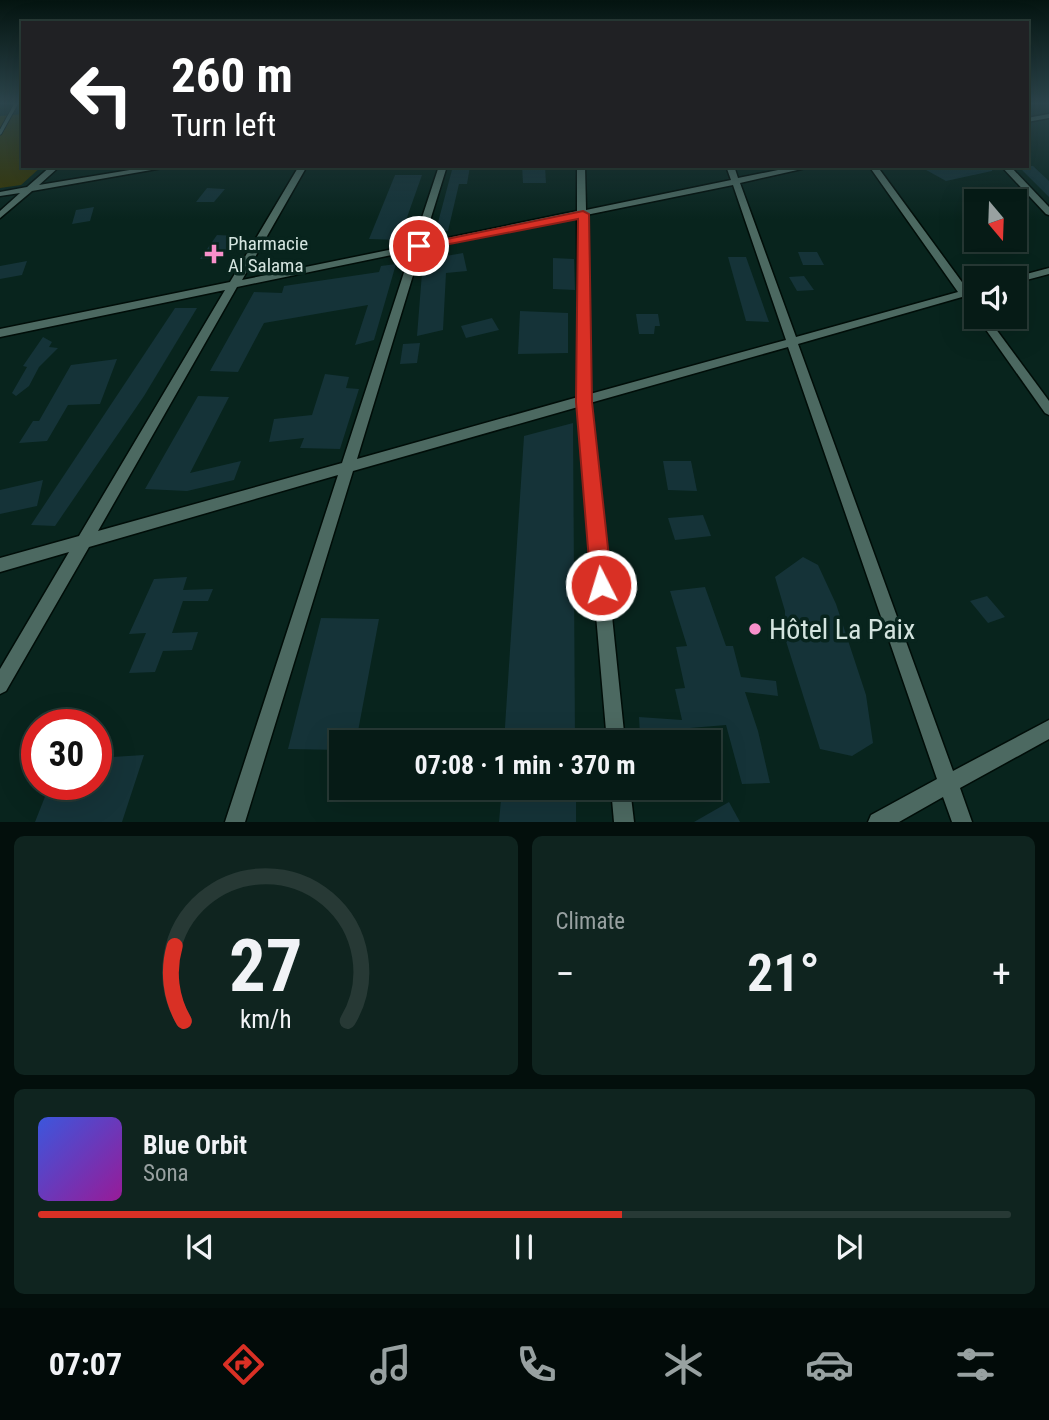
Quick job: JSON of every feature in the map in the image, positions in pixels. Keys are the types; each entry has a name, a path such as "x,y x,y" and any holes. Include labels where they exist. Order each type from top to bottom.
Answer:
{"street":[{"path":"0,215 54,168"},
{"path":"0,194 158,168"},
{"path":"0,685 302,168"},
{"path":"235,821 442,168"},
{"path":"581,168 584,402 616,730"},
{"path":"731,168 962,821"},
{"path":"0,333 802,168"},
{"path":"875,168 964,283"},
{"path":"1007,168 1049,212"},
{"path":"1027,277 1049,271"},
{"path":"0,565 584,402 793,339 964,294"},
{"path":"991,329 1049,410"},
{"path":"878,821 1049,729"},
{"path":"622,800 624,821"}],"shaded area":[{"path":"0,142 21,142 21,168 40,168 21,185 0,188"}],"building":[{"path":"1033,166 1049,181 1049,197 1020,168"},
{"path":"452,168 470,168 467,184 459,184 448,231 436,230"},
{"path":"522,168 545,168 546,183 523,183"},
{"path":"923,168 992,168 992,171 946,181"},
{"path":"395,175 422,175 399,240 369,239"},
{"path":"207,188 225,189 214,202 196,202"},
{"path":"94,207 90,221 72,224 76,210"},
{"path":"217,235 237,236 220,259 200,259"},
{"path":"798,252 817,252 824,265 803,265"},
{"path":"463,253 467,271 446,273 443,330 417,336 423,260"},
{"path":"728,257 746,257 769,322 746,321"},
{"path":"553,258 574,259 575,290 553,289"},
{"path":"27,261 22,275 0,279 0,266"},
{"path":"396,264 374,340 355,345 368,305 264,323 238,372 210,371 254,292 282,293 284,286 379,272 381,266"},
{"path":"804,276 814,290 797,291 789,277"},
{"path":"175,308 197,308 144,396 55,526 31,525"},
{"path":"520,311 568,313 568,353 518,354"},
{"path":"636,314 658,314 660,326 655,326 654,334 639,334"},
{"path":"492,318 499,330 466,338 461,326"},
{"path":"43,337 52,342 49,347 58,348 39,367 29,386 16,396 12,393 27,367 23,366"},
{"path":"420,343 417,363 400,364 403,344"},
{"path":"117,359 100,404 68,405 47,441 19,443 33,421 39,421 71,365"},
{"path":"325,374 349,377 346,388 359,389 340,449 300,448 304,438 269,442 274,419 312,415"},
{"path":"198,396 229,397 190,473 241,461 234,480 187,491 145,489"},
{"path":"573,423 575,730 505,730 524,436"},
{"path":"663,461 691,461 697,491 668,490"},
{"path":"43,480 37,506 0,514 0,490"},
{"path":"703,515 711,536 675,540 668,518"},
{"path":"803,557 818,565 836,604 866,695 873,743 852,756 820,749 785,638 785,611 775,577"},
{"path":"187,577 183,590 213,589 208,601 183,601 172,633 198,632 192,650 163,651 155,672 129,673 146,633 129,634 154,579"},
{"path":"705,587 726,646 733,646 741,677 776,681 778,696 745,692 758,731 770,783 742,784 726,725 640,730 639,717 682,720 675,689 685,688 676,647 687,646 670,591"},
{"path":"987,596 1005,617 988,623 970,601"},
{"path":"321,618 379,619 358,730 329,730 329,750 288,749"},
{"path":"144,755 122,822 35,822 44,800 112,800 112,757"},
{"path":"501,800 576,800 576,822 499,822"},
{"path":"729,802 740,822 694,822"}],"place":[{"name":"Pharmacie Al Salama","path":"214,254"},
{"name":"Hôtel La Paix","path":"755,629"}],"route":[{"path":"419,246 583,214 584,402 601,585"}]}
